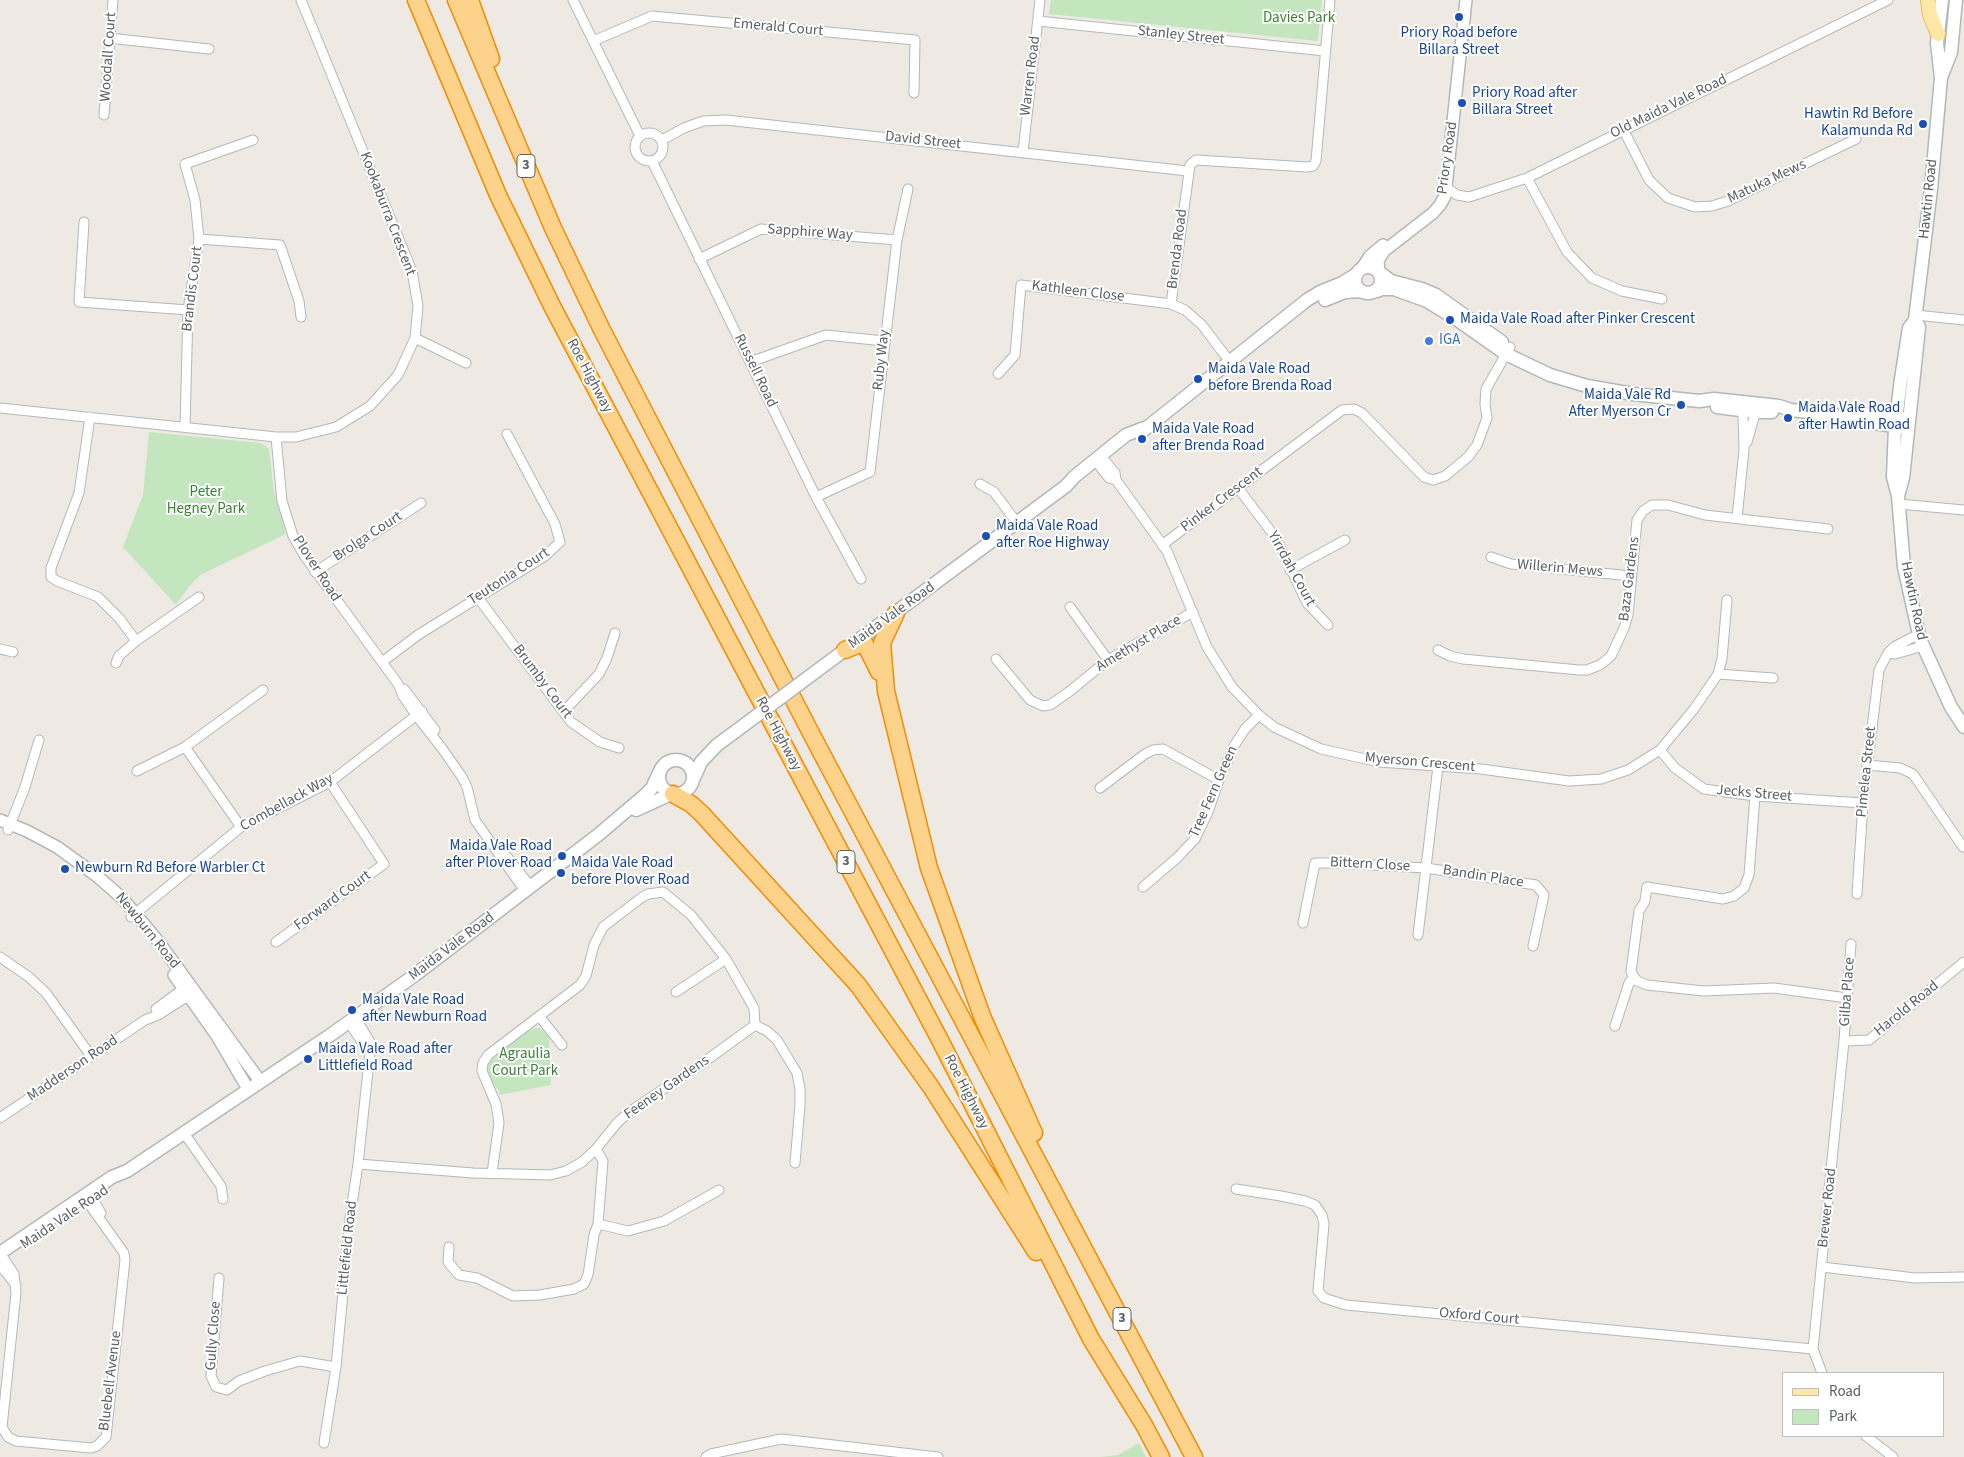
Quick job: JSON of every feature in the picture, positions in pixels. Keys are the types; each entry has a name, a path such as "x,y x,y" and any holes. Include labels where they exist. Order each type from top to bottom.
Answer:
{"highway":[{"path":"407,0 425,45 498,195"},
{"name":"Roe Highway","path":"416,0 498,195 552,306 941,1042 1091,1338 1144,1425 1161,1457"},
{"name":"Roe Highway","path":"456,0 553,228 602,330 813,738 1194,1457"},
{"path":"470,0 511,116 602,330"},
{"path":"896,613 882,643 886,691 929,868 982,1016 1024,1110 1064,1209"},
{"path":"845,650 861,644 867,646 886,691"},
{"path":"672,794 691,804 702,814 858,985 931,1087 1091,1338"}],"main road":[{"path":"1928,0 1930,15 1938,34"},
{"name":"Hawtin Road","path":"1942,0 1937,43 1941,78 1931,189 1916,318 1909,328 1902,423 1903,478 1899,500 1904,567 1921,640 1951,707 1964,727"},
{"name":"Hawtin Road","path":"1941,78 1951,52 1956,0"},
{"path":"1508,350 1436,296 1415,287 1392,281 1371,267 1360,271 1356,285 1361,292 1371,293 1382,289 1394,289 1427,301 1508,350 1550,375 1606,390 1699,401 1714,399 1750,407 1779,406 1791,410 1849,417 1860,414 1902,423"},
{"name":"Maida Vale Road","path":"673,760 696,756 717,745 1066,486 1074,477 1100,460 1130,432 1144,428 1307,300 1342,283 1360,271"},
{"path":"1376,291 1381,284 1379,272"},
{"name":"Maida Vale Road","path":"1258,340 1321,301 1345,292 1361,292"},
{"name":"Maida Vale Road","path":"692,781 701,762 717,745"},
{"path":"673,760 684,762 689,766 693,776 692,781 687,790 672,794 662,788 660,771 667,762 673,760"},
{"name":"Maida Vale Road","path":"1,1258 89,1198 114,1186 127,1171 415,975 598,835 652,788 660,771"},
{"name":"Maida Vale Road","path":"598,835 642,806 672,794"}],"street":[{"name":"Woodall Court","path":"104,115 113,0"},
{"name":"Kookaburra Crescent","path":"0,408 276,437 296,437 336,427 370,406 398,375 415,338 418,306 412,271 301,0"},
{"path":"573,0 640,136"},
{"name":"Warren Road","path":"1022,152 1040,0"},
{"path":"1188,171 1190,165 1196,160 1313,166 1316,162 1330,0"},
{"name":"Priory Road","path":"1379,272 1378,262 1384,250 1425,220 1440,205 1446,188 1466,0"},
{"name":"Old Maida Vale Road","path":"1446,188 1457,195 1469,196 1527,178 1888,0"},
{"name":"Emerald Court","path":"593,41 652,16 915,40 914,93"},
{"name":"Stanley Street","path":"1038,21 1325,51"},
{"path":"109,38 209,49"},
{"name":"David Street","path":"662,140 684,128 703,122 726,120 1188,171"},
{"name":"Matuka Mews","path":"1623,129 1649,180 1668,198 1695,208 1728,202 1856,139"},
{"path":"650,133 659,136 662,140 662,153 652,161 643,160 636,153 635,144 640,136 650,133"},
{"name":"Brandis Court","path":"186,427 188,310 199,239 194,200 184,164 253,140"},
{"name":"Russell Road","path":"652,161 816,497 861,579"},
{"name":"Brenda Road","path":"1188,171 1171,304 1185,310 1202,324 1230,362"},
{"path":"1527,178 1567,252 1592,278 1622,290 1662,299"},
{"name":"Ruby Way","path":"816,497 870,472 897,240 908,189"},
{"name":"Priory Road","path":"1360,271 1370,256 1384,244 1406,229 1425,220"},
{"path":"84,222 79,302 188,310"},
{"name":"Sapphire Way","path":"699,259 761,229 897,240"},
{"path":"199,239 280,245 299,301 301,317"},
{"name":"Kathleen Close","path":"998,374 1015,355 1021,285 1171,304"},
{"path":"1916,318 1964,320"},
{"path":"750,362 826,335 884,341"},
{"path":"415,338 466,363"},
{"name":"Pinker Crescent","path":"1162,545 1342,410 1354,409 1362,413 1424,477 1433,480 1446,476 1468,457 1477,445 1487,418 1484,404 1486,389 1508,350"},
{"path":"1738,518 1750,407"},
{"path":"90,417 79,493 51,568 51,576 57,581 98,598 120,619 136,641"},
{"name":"Teutonia Court","path":"382,662 418,635 545,556 560,542 555,524 507,434"},
{"name":"Plover Road","path":"276,437 282,501 293,536 315,572 398,684 403,696 419,713 467,774 478,815 488,833 528,889"},
{"name":"Myerson Crescent","path":"1100,460 1115,473 1116,480 1162,545 1207,647 1232,687 1259,715 1274,727 1321,749 1379,762 1481,769 1569,781 1601,779 1628,770 1660,750 1694,709 1718,674 1722,659 1727,600"},
{"path":"980,484 994,492 1017,522"},
{"name":"Yirrdah Court","path":"1238,488 1276,538 1306,603 1328,626"},
{"path":"1899,500 1964,510"},
{"name":"Brolga Court","path":"315,572 421,503"},
{"name":"Baza Gardens","path":"1438,650 1450,656 1463,658 1579,670 1594,668 1605,662 1611,656 1624,628 1628,614 1638,520 1640,514 1648,506 1656,504 1668,505 1699,514 1828,528"},
{"path":"1290,570 1345,540"},
{"name":"Willerin Mews","path":"1491,556 1511,564 1631,576"},
{"path":"116,663 119,656 136,641 199,597"},
{"name":"Brumby Court","path":"478,599 571,722 600,742 618,748"},
{"path":"1070,607 1108,660"},
{"name":"Amethyst Place","path":"996,659 1030,700 1043,706 1050,706 1108,660 1193,612"},
{"path":"564,711 598,674 615,632"},
{"name":"Pimelea Street","path":"1857,894 1863,803 1879,670 1888,653 1895,654 1921,640"},
{"path":"0,650 14,652"},
{"path":"1718,674 1773,678"},
{"path":"137,771 185,747 263,690"},
{"name":"Combellack Way","path":"133,914 241,827 330,782 419,713"},
{"name":"Tree Fern Green","path":"1143,886 1177,858 1195,839 1238,738 1259,715"},
{"path":"5,825 25,786 39,740"},
{"path":"185,747 241,827"},
{"path":"1100,788 1153,750 1167,750 1219,780"},
{"name":"Jecks Street","path":"1660,750 1675,768 1704,790 1755,796 1863,803"},
{"path":"1868,765 1900,768 1913,774 1963,847"},
{"path":"1418,935 1438,766"},
{"name":"Forward Court","path":"276,942 384,864 330,782"},
{"path":"1755,796 1749,875 1744,888 1734,896 1723,899 1648,887 1645,902 1639,911 1631,972 1637,980 1647,985 1704,991 1774,988 1847,998"},
{"name":"Newburn Road","path":"5,825 76,868 133,914 260,1081"},
{"name":"Bittern Close","path":"1304,923 1315,863 1426,868"},
{"name":"Bandin Place","path":"1426,868 1536,885 1544,895 1533,946"},
{"path":"492,1173 499,1124 496,1104 482,1071 483,1063 488,1056 583,980 589,968 594,945 603,927 641,898 656,892 663,892 690,915 726,960 754,1008 755,1025 770,1033 777,1040 797,1072 800,1104 795,1163"},
{"name":"Gilba Place","path":"1844,1041 1851,944"},
{"path":"0,957 29,977 46,993 91,1056"},
{"path":"676,992 726,960"},
{"name":"Harold Road","path":"1844,1041 1869,1040 1964,962"},
{"path":"1615,1026 1629,983 1634,977"},
{"name":"Newburn Road","path":"190,990 248,1089"},
{"name":"Madderson Road","path":"0,1118 145,1020 158,1015 190,990"},
{"path":"539,1016 562,1045"},
{"name":"Littlefield Road","path":"324,1443 336,1367 350,1218 370,1052 370,1042 352,1019"},
{"name":"Feeney Gardens","path":"358,1164 492,1173 558,1173 574,1167 596,1148 629,1112 755,1025"},
{"name":"Brewer Road","path":"1822,1372 1812,1349 1844,1041"},
{"path":"184,1133 221,1186 223,1199"},
{"path":"449,1247 448,1262 460,1276 478,1278 513,1296 574,1289 584,1284 587,1280 594,1235 598,1224 603,1161 596,1148"},
{"path":"598,1224 628,1231 664,1221 719,1190"},
{"name":"Oxford Court","path":"1236,1190 1289,1197 1315,1206 1322,1215 1324,1224 1318,1291 1324,1298 1346,1305 1812,1349"},
{"name":"Bluebell Avenue","path":"1,1258 14,1274 16,1285 2,1427 8,1437 16,1440 91,1448 97,1446 106,1437 125,1260 124,1253 105,1225 103,1217 89,1198"},
{"path":"1822,1267 1915,1278 1964,1277"},
{"name":"Gully Close","path":"219,1278 211,1376 216,1387 227,1390 239,1381 300,1361 336,1367"},
{"path":"1867,1437 1893,1457"},
{"path":"706,1457 711,1454 781,1439 938,1457"}],"green space":[{"name":"Davies Park","path":"1051,0 1322,0 1318,41 1049,14"},
{"name":"Peter Hegney Park","path":"149,432 261,443 269,449 274,491 286,534 200,575 176,605 123,547 143,495"},
{"name":"Agraulia Court Park","path":"540,1028 549,1037 551,1085 499,1095 499,1091 490,1080 486,1070 490,1061 525,1032"},
{"path":"1139,1443 1146,1457 1101,1457 1118,1455"}],"place":[{"name":"Priory Road before Billara Street","path":"1459,17"},
{"name":"Priory Road after Billara Street","path":"1462,103"},
{"name":"Hawtin Rd Before Kalamunda Rd","path":"1923,124"},
{"name":"Maida Vale Road after Pinker Crescent","path":"1450,320"},
{"name":"IGA","path":"1429,341"},
{"name":"Maida Vale Road before Brenda Road","path":"1198,379"},
{"name":"Maida Vale Rd After Myerson Cr","path":"1681,405"},
{"name":"Maida Vale Road after Hawtin Road","path":"1788,418"},
{"name":"Maida Vale Road after Brenda Road","path":"1142,439"},
{"name":"Maida Vale Road after Roe Highway","path":"986,536"},
{"name":"Maida Vale Road after Plover Road","path":"562,856"},
{"name":"Newburn Rd Before Warbler Ct","path":"65,869"},
{"name":"Maida Vale Road before Plover Road","path":"561,873"},
{"name":"Maida Vale Road after Newburn Road","path":"352,1010"},
{"name":"Maida Vale Road after Littlefield Road","path":"308,1059"}]}
